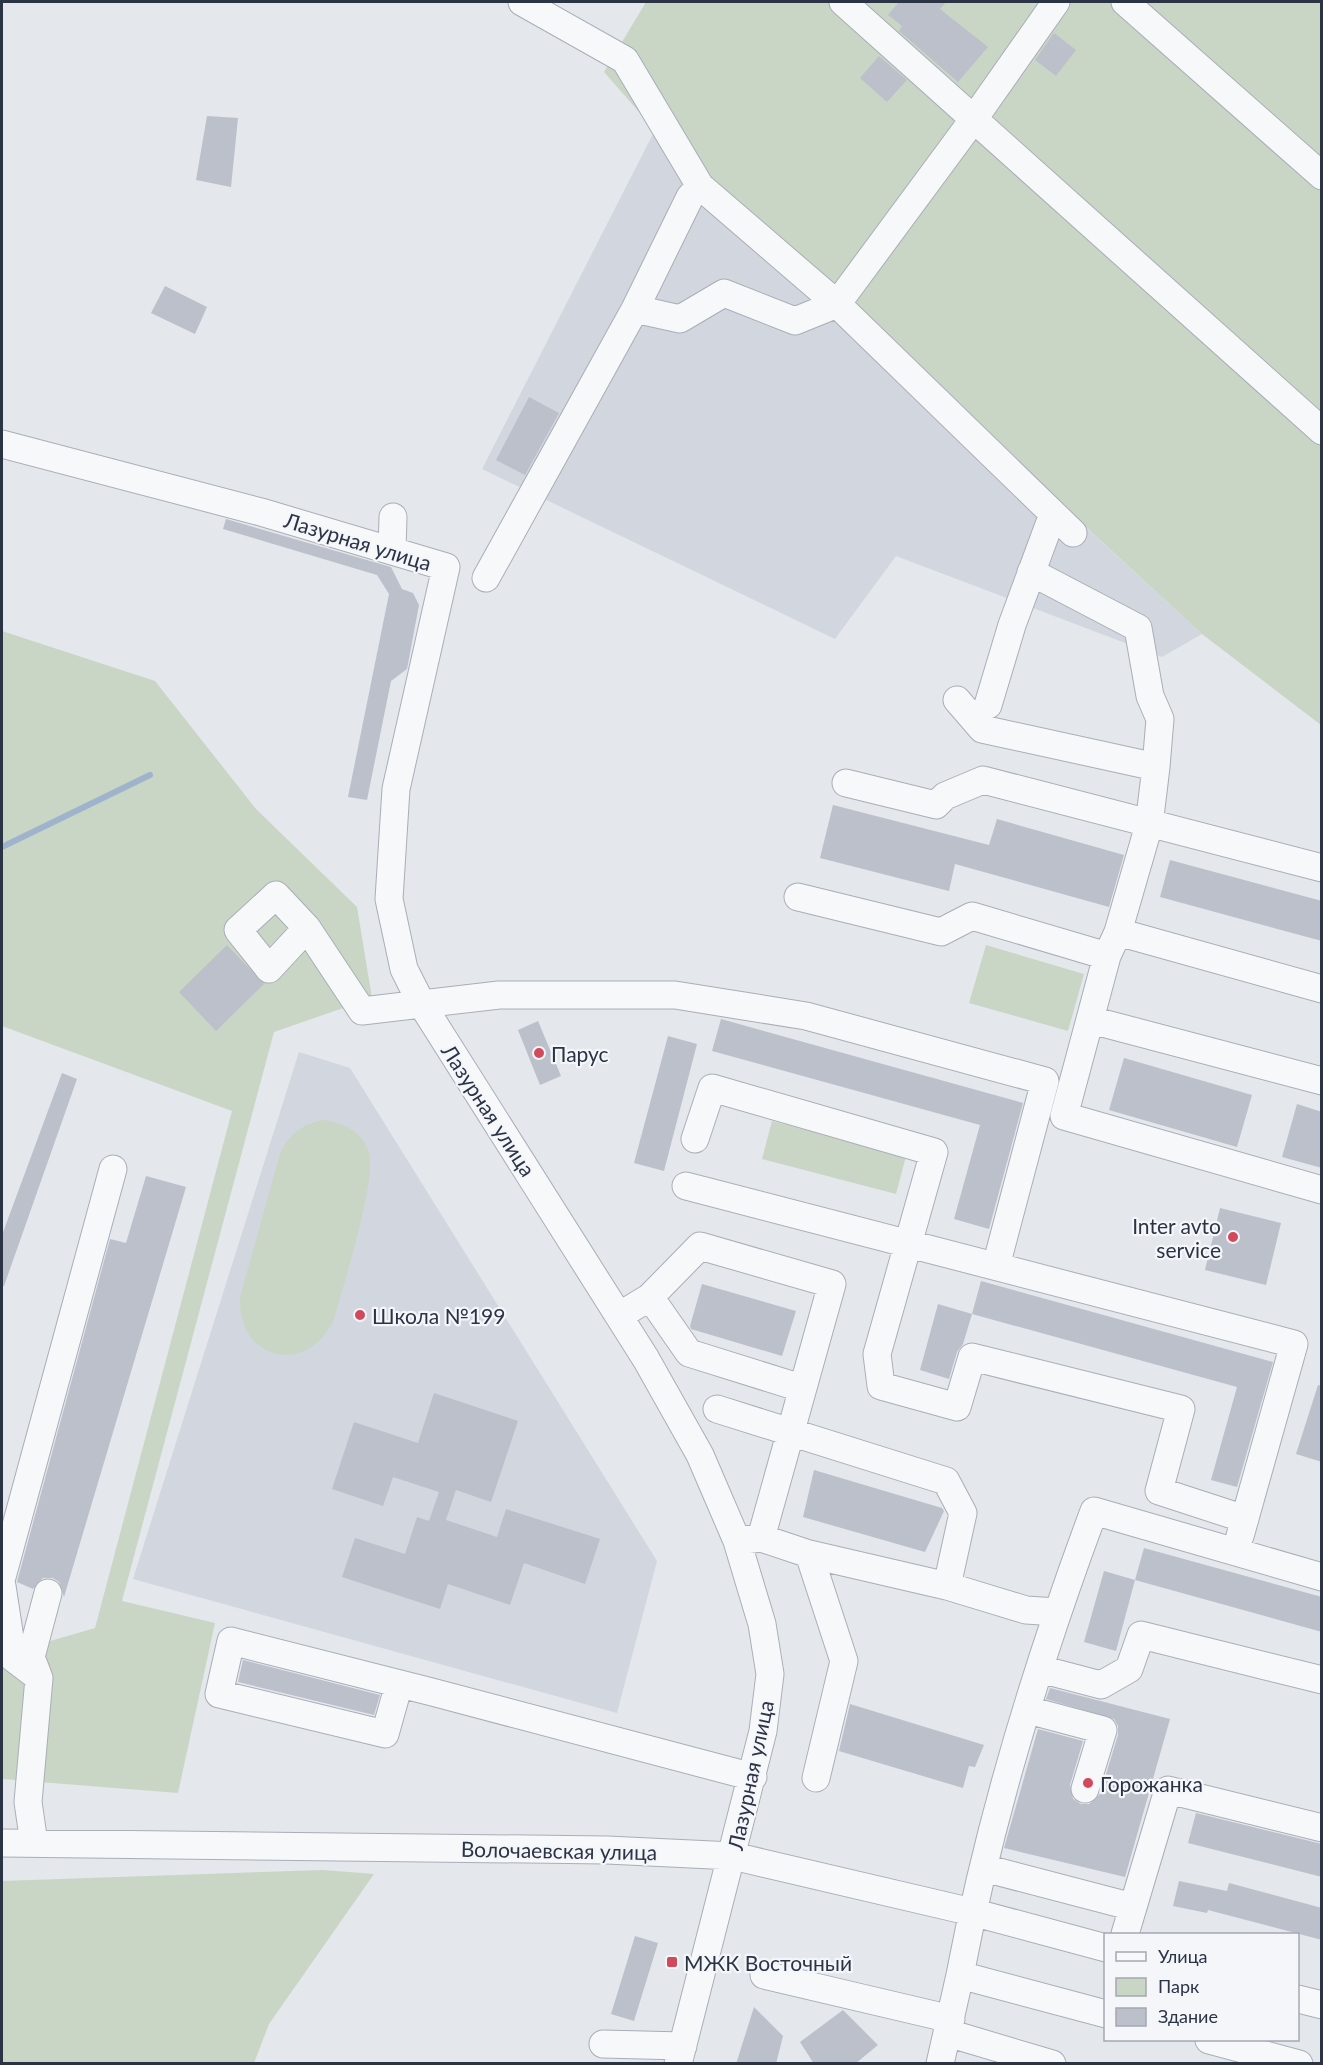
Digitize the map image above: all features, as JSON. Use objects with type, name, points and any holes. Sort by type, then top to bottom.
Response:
[{"type":"street","points":[[522,2],[625,60],[700,186],[837,304],[1073,533]]},
{"type":"street","points":[[843,2],[1322,431]]},
{"type":"street","points":[[635,309],[680,319],[724,293],[795,321],[837,304],[973,120],[1056,2]]},
{"type":"street","points":[[1125,2],[1322,176]]},
{"type":"street","points":[[486,578],[635,309],[690,197],[700,186]]},
{"type":"street","name":"Лазурная улица","points":[[2,444],[261,512],[446,567],[396,789],[389,899],[404,969],[421,1003],[620,1316],[749,1539],[770,1674],[763,1731],[681,2055]]},
{"type":"street","points":[[988,705],[1012,625],[1053,514]]},
{"type":"street","points":[[392,551],[393,518]]},
{"type":"street","points":[[1031,572],[1138,628],[1150,696],[1160,719],[1149,825],[1064,1116],[1322,1190]]},
{"type":"street","points":[[957,700],[982,729],[1156,767]]},
{"type":"street","points":[[846,783],[936,805],[945,796],[982,780],[1322,868]]},
{"type":"street","points":[[798,897],[941,932],[972,916],[1322,989]]},
{"type":"street","points":[[308,928],[362,1011],[499,995],[675,995],[806,1016],[1045,1081],[996,1266]]},
{"type":"street","points":[[1091,1020],[1322,1081]]},
{"type":"street","points":[[695,1139],[712,1088],[934,1152],[877,1354],[881,1386],[957,1407],[972,1358],[1181,1409],[1159,1491],[1245,1519]]},
{"type":"street","points":[[2,1577],[113,1168]]},
{"type":"street","points":[[686,1186],[1294,1344],[1236,1552]]},
{"type":"street","points":[[620,1316],[651,1297],[700,1246],[832,1284],[789,1431],[749,1539],[946,1586],[1026,1610],[1057,1612]]},
{"type":"street","points":[[651,1297],[689,1353],[801,1388]]},
{"type":"street","points":[[717,1409],[946,1481],[963,1513],[946,1586]]},
{"type":"street","points":[[940,2064],[972,1912],[1028,1710],[1057,1612],[1094,1511],[1322,1577]]},
{"type":"street","points":[[809,1554],[844,1661],[816,1778]]},
{"type":"street","points":[[2,1586],[13,1658],[39,1678]]},
{"type":"street","points":[[34,1843],[28,1802],[39,1678],[31,1657],[48,1593]]},
{"type":"street","points":[[1040,1669],[1101,1685],[1129,1669],[1141,1635],[1322,1680]]},
{"type":"street","points":[[399,1684],[385,1734],[219,1694],[231,1641],[399,1684],[753,1777]]},
{"type":"street","points":[[1028,1710],[1102,1730],[1085,1789]]},
{"type":"street","points":[[1126,1933],[1168,1790],[1322,1828]]},
{"type":"street","name":"Волочаевская улица","points":[[2,1843],[607,1850],[733,1856],[972,1912],[1104,1947]]},
{"type":"street","points":[[984,1868],[1133,1907]]},
{"type":"street","points":[[764,1975],[949,2026],[1052,2064]]},
{"type":"street","points":[[960,1975],[1104,2013]]},
{"type":"street","points":[[1299,1999],[1322,2005]]},
{"type":"street","points":[[1213,2041],[1299,2064]]},
{"type":"street","points":[[603,2044],[681,2055]]},
{"type":"shaded area","points":[[655,130],[1202,634],[1162,657],[896,556],[835,639],[482,469]]},
{"type":"shaded area","name":"Школа №199","points":[[299,1052],[350,1068],[657,1561],[617,1713],[133,1579]]},
{"type":"green space","points":[[646,2],[1321,2],[1321,725],[1202,634],[655,130],[604,72]]},
{"type":"green space","points":[[2,631],[155,681],[256,809],[357,907],[372,998],[274,1032],[122,1601],[215,1623],[178,1793],[2,1779],[2,1655],[95,1628],[232,1111],[2,1026]]},
{"type":"green space","points":[[986,945],[1084,974],[1068,1031],[969,1003]]},
{"type":"green space","points":[[323,1120],[351,1129],[366,1145],[370,1167],[364,1209],[334,1319],[322,1337],[308,1349],[292,1354],[276,1354],[262,1347],[250,1336],[242,1319],[240,1297],[280,1154],[287,1141],[297,1131]]},
{"type":"green space","points":[[772,1121],[906,1156],[896,1194],[762,1159]]},
{"type":"green space","points":[[323,1870],[374,1874],[269,2024],[254,2063],[2,2063],[2,1881]]},
{"type":"building","points":[[899,2],[946,2],[940,9],[988,47],[958,82],[899,31],[902,26],[888,15]]},
{"type":"building","points":[[1054,33],[1076,50],[1056,76],[1035,60]]},
{"type":"building","points":[[879,56],[907,80],[887,102],[860,78]]},
{"type":"building","points":[[207,116],[238,118],[231,187],[196,180]]},
{"type":"building","points":[[165,286],[207,307],[195,334],[151,313]]},
{"type":"building","points":[[529,397],[559,413],[525,475],[496,460]]},
{"type":"building","points":[[226,519],[391,567],[402,589],[413,593],[419,605],[407,669],[391,681],[367,800],[348,797],[389,594],[377,575],[223,529]]},
{"type":"building","points":[[833,805],[989,845],[997,819],[1124,855],[1109,907],[955,864],[949,891],[820,858]]},
{"type":"building","points":[[1170,860],[1322,901],[1322,941],[1160,897]]},
{"type":"building","points":[[227,945],[264,984],[216,1031],[179,992]]},
{"type":"building","points":[[721,1019],[1023,1103],[989,1229],[954,1219],[980,1125],[712,1051]]},
{"type":"building","name":"Парус","points":[[538,1021],[561,1076],[540,1085],[518,1030]]},
{"type":"building","points":[[668,1036],[697,1044],[664,1171],[634,1163]]},
{"type":"building","points":[[1124,1058],[1252,1095],[1237,1147],[1109,1110]]},
{"type":"building","points":[[62,1073],[77,1079],[4,1286],[2,1286],[2,1235]]},
{"type":"building","points":[[1297,1104],[1322,1112],[1322,1168],[1282,1157]]},
{"type":"building","points":[[146,1176],[186,1187],[64,1597],[59,1582],[53,1578],[43,1578],[33,1589],[17,1582],[110,1239],[126,1243]]},
{"type":"building","points":[[1220,1208],[1281,1223],[1266,1285],[1205,1270]]},
{"type":"building","points":[[981,1281],[1273,1362],[1237,1487],[1211,1480],[1237,1387],[972,1314]]},
{"type":"building","points":[[702,1284],[796,1311],[782,1356],[691,1329]]},
{"type":"building","points":[[938,1304],[972,1314],[949,1379],[920,1370]]},
{"type":"building","points":[[1318,1385],[1322,1386],[1322,1462],[1296,1454]]},
{"type":"building","points":[[434,1393],[518,1421],[491,1502],[456,1490],[446,1520],[497,1537],[506,1509],[600,1539],[585,1584],[524,1563],[510,1605],[448,1584],[440,1609],[342,1577],[355,1538],[405,1554],[417,1517],[429,1521],[439,1492],[393,1477],[383,1506],[332,1489],[354,1422],[418,1443]]},
{"type":"building","points":[[814,1470],[942,1508],[944,1511],[925,1552],[803,1517]]},
{"type":"building","points":[[1144,1548],[1322,1597],[1322,1632],[1135,1580]]},
{"type":"building","points":[[1104,1571],[1135,1580],[1116,1651],[1084,1642]]},
{"type":"building","points":[[243,1660],[380,1695],[374,1715],[238,1682]]},
{"type":"building","name":"Горожанка","points":[[1050,1688],[1170,1719],[1125,1877],[1004,1848],[1038,1729],[1083,1741],[1070,1785],[1073,1799],[1081,1804],[1089,1804],[1100,1794],[1118,1735],[1118,1726],[1114,1719],[1046,1699]]},
{"type":"building","points":[[850,1704],[984,1745],[975,1767],[969,1766],[963,1788],[839,1751]]},
{"type":"building","points":[[1196,1813],[1322,1844],[1322,1877],[1188,1843]]},
{"type":"building","points":[[1179,1881],[1227,1891],[1229,1883],[1322,1908],[1322,1940],[1208,1910],[1207,1913],[1173,1906]]},
{"type":"building","points":[[635,1936],[658,1943],[634,2021],[611,2014]]},
{"type":"building","points":[[754,2007],[783,2036],[776,2064],[736,2064]]},
{"type":"building","points":[[843,2010],[878,2045],[855,2064],[814,2064],[800,2042]]},
{"type":"waterway","points":[[2,847],[150,775]]},
{"type":"place","name":"Парус","points":[[539,1053]]},
{"type":"place","name":"Inter avto service","points":[[1233,1237]]},
{"type":"place","name":"Школа №199","points":[[360,1315]]},
{"type":"place","name":"Горожанка","points":[[1088,1783]]},
{"type":"place","name":"МЖК Восточный","points":[[672,1962]]}]
